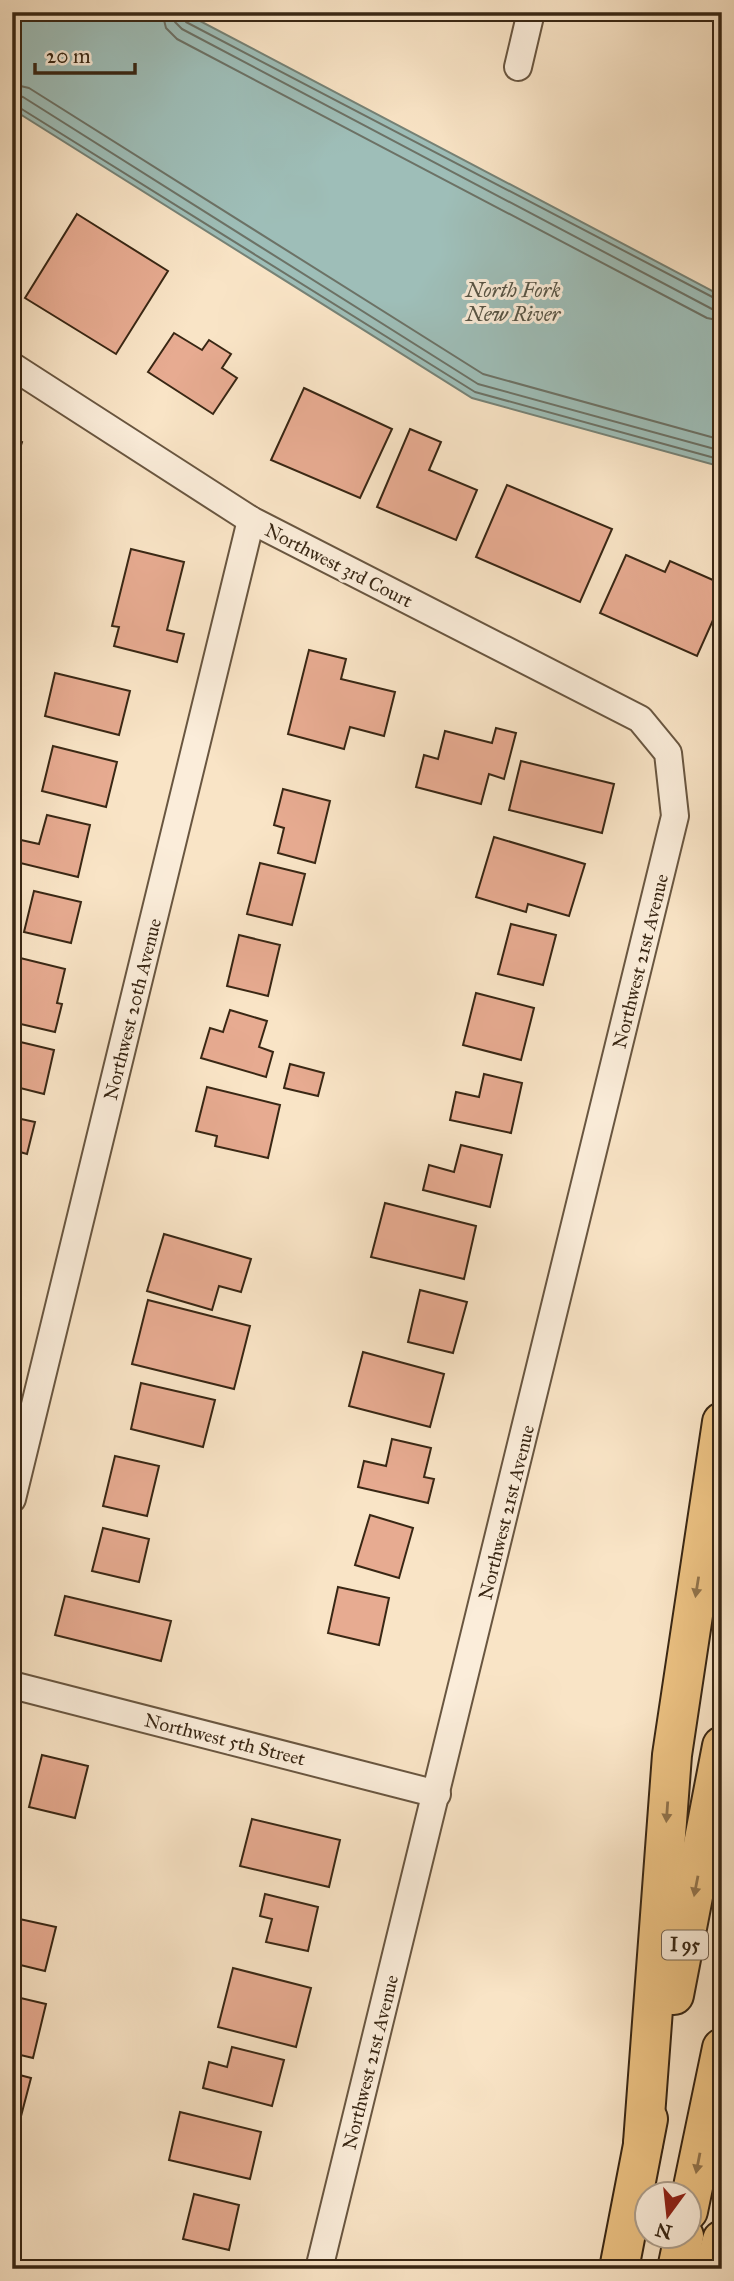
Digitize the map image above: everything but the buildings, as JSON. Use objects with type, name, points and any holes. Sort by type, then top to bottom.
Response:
[{"type":"highway","points":[[643,2143],[671,1755],[722,1422]]},
{"type":"highway","name":"I 95","points":[[619,2269],[722,1746]]},
{"type":"highway","points":[[694,2180],[722,2048]]},
{"type":"highway","points":[[714,2269],[722,2240]]},
{"type":"highway","points":[[677,2269],[681,2250]]},
{"type":"street","points":[[518,67],[531,12]]},
{"type":"street","name":"Northwest 3rd Court","points":[[12,366],[251,520],[640,719],[668,752]]},
{"type":"street","name":"Northwest 20th Avenue","points":[[12,1499],[251,520]]},
{"type":"street","name":"Northwest 21st Avenue","points":[[319,2269],[675,816],[668,752]]},
{"type":"street","name":"Northwest 5th Street","points":[[12,1685],[437,1794]]},
{"type":"water","name":"North Fork New River","points":[[12,12],[183,12],[722,296],[722,467],[472,398],[12,109]]}]
